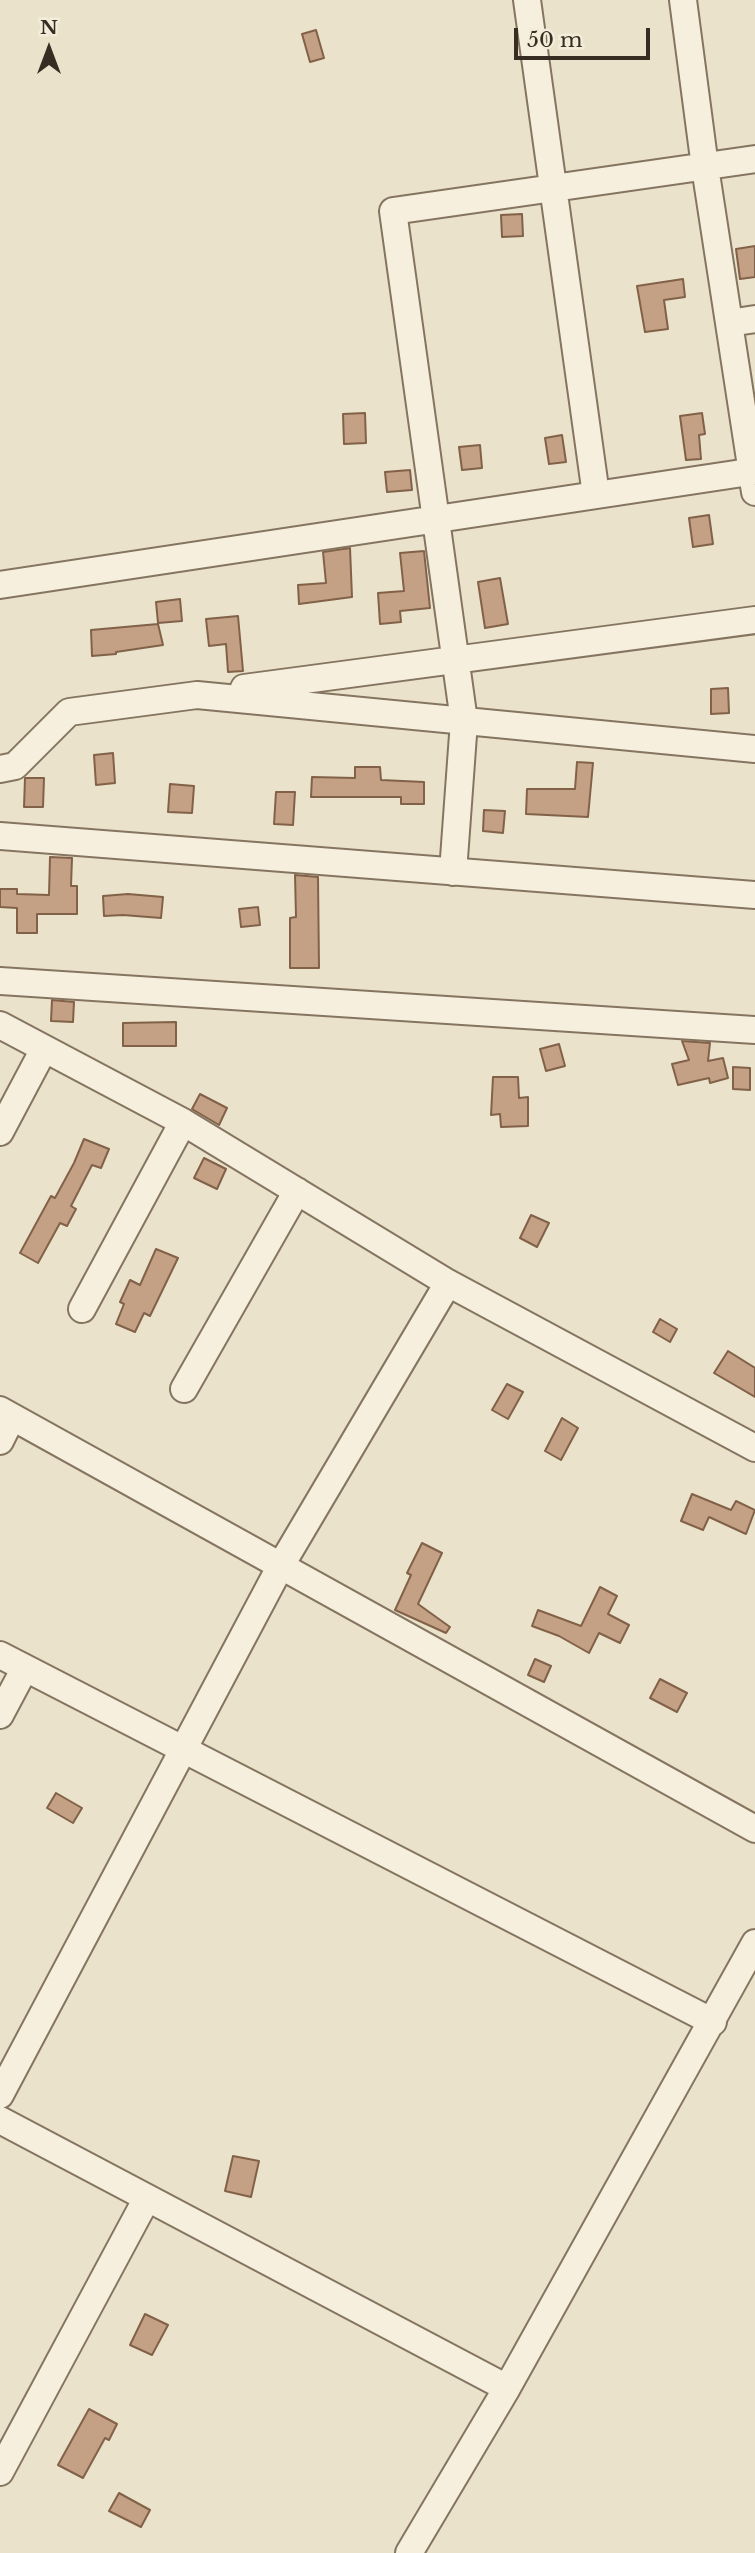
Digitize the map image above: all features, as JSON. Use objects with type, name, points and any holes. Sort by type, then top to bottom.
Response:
[{"type":"street","points":[[527,0],[596,495]]},
{"type":"street","points":[[0,585],[596,495],[754,478],[742,321],[705,167],[683,0]]},
{"type":"street","points":[[453,872],[464,721],[393,211],[755,159]]},
{"type":"street","points":[[0,769],[15,766],[69,712],[755,620]]},
{"type":"street","points":[[197,695],[755,749]]},
{"type":"street","points":[[0,836],[755,895]]},
{"type":"street","points":[[0,981],[755,1030]]},
{"type":"street","points":[[0,1025],[183,1122],[448,1283],[755,1448]]},
{"type":"street","points":[[0,1132],[44,1048]]},
{"type":"street","points":[[82,1309],[183,1122]]},
{"type":"street","points":[[184,1389],[297,1191]]},
{"type":"street","points":[[0,2095],[280,1567],[448,1283]]},
{"type":"street","points":[[0,1441],[6,1414],[755,1829]]},
{"type":"street","points":[[0,1655],[713,2022]]},
{"type":"street","points":[[0,1715],[25,1668]]},
{"type":"street","points":[[409,2553],[507,2388],[755,1944]]},
{"type":"street","points":[[0,2120],[507,2388]]},
{"type":"street","points":[[0,2472],[147,2198]]},
{"type":"building","points":[[316,30],[324,58],[310,62],[302,34]]},
{"type":"building","points":[[522,214],[523,236],[502,237],[501,215]]},
{"type":"building","points":[[755,246],[755,277],[740,279],[736,249]]},
{"type":"building","points":[[683,279],[685,297],[664,300],[668,329],[645,332],[637,286]]},
{"type":"building","points":[[365,413],[366,443],[344,444],[343,414]]},
{"type":"building","points":[[702,413],[705,434],[699,435],[701,459],[686,460],[680,416]]},
{"type":"building","points":[[562,435],[566,462],[549,464],[545,438]]},
{"type":"building","points":[[480,445],[482,468],[462,470],[459,447]]},
{"type":"building","points":[[410,470],[412,490],[387,492],[385,472]]},
{"type":"building","points":[[709,515],[713,544],[693,547],[689,518]]},
{"type":"building","points":[[350,548],[352,597],[299,604],[298,585],[326,583],[323,552]]},
{"type":"building","points":[[424,551],[430,608],[400,611],[401,622],[380,624],[378,593],[404,591],[400,553]]},
{"type":"building","points":[[500,578],[508,624],[485,628],[478,582]]},
{"type":"building","points":[[180,599],[182,621],[158,623],[156,602]]},
{"type":"building","points":[[238,616],[243,671],[228,672],[226,644],[209,646],[206,619]]},
{"type":"building","points":[[158,624],[163,645],[92,656],[91,630]]},
{"type":"building","points":[[728,688],[729,713],[711,714],[711,689]]},
{"type":"building","points":[[113,753],[115,783],[96,785],[94,755]]},
{"type":"building","points":[[577,762],[593,763],[588,817],[526,814],[527,789],[575,789]]},
{"type":"building","points":[[355,767],[380,767],[381,780],[424,782],[424,804],[401,804],[401,797],[311,797],[312,777],[355,778]]},
{"type":"building","points":[[25,778],[44,778],[43,807],[24,807]]},
{"type":"building","points":[[170,784],[194,786],[192,813],[168,812]]},
{"type":"building","points":[[276,792],[295,792],[293,825],[274,824]]},
{"type":"building","points":[[484,810],[505,811],[503,833],[483,831]]},
{"type":"building","points":[[50,857],[72,858],[71,886],[77,886],[77,914],[37,914],[37,933],[17,933],[17,908],[0,907],[0,889],[17,889],[17,894],[49,895]]},
{"type":"building","points":[[295,875],[318,877],[319,968],[290,968],[290,918],[296,917]]},
{"type":"building","points":[[128,894],[163,897],[161,918],[104,916],[103,896]]},
{"type":"building","points":[[258,907],[260,925],[241,927],[239,909]]},
{"type":"building","points":[[52,1000],[74,1002],[73,1022],[51,1021]]},
{"type":"building","points":[[176,1022],[176,1046],[123,1046],[123,1023]]},
{"type":"building","points":[[682,1041],[710,1043],[708,1061],[723,1058],[728,1078],[710,1083],[709,1078],[678,1085],[672,1064],[689,1060]]},
{"type":"building","points":[[559,1044],[565,1066],[546,1071],[540,1049]]},
{"type":"building","points":[[733,1067],[750,1068],[750,1090],[733,1089]]},
{"type":"building","points":[[493,1077],[518,1077],[519,1098],[528,1097],[528,1126],[501,1127],[500,1114],[491,1115]]},
{"type":"building","points":[[200,1094],[227,1108],[219,1125],[192,1109]]},
{"type":"building","points":[[84,1139],[109,1149],[101,1168],[92,1165],[71,1206],[76,1209],[67,1226],[60,1223],[38,1263],[20,1253],[51,1196],[55,1198]]},
{"type":"building","points":[[204,1158],[226,1169],[217,1189],[194,1178]]},
{"type":"building","points":[[531,1215],[549,1223],[537,1247],[520,1238]]},
{"type":"building","points":[[156,1249],[178,1258],[150,1316],[144,1313],[135,1332],[116,1324],[124,1304],[120,1302],[130,1280],[140,1285]]},
{"type":"building","points":[[660,1319],[677,1329],[670,1342],[653,1332]]},
{"type":"building","points":[[728,1351],[755,1368],[755,1397],[714,1373]]},
{"type":"building","points":[[507,1384],[523,1392],[508,1419],[492,1410]]},
{"type":"building","points":[[562,1418],[578,1428],[561,1460],[545,1451]]},
{"type":"building","points":[[692,1494],[731,1510],[736,1501],[755,1510],[746,1534],[709,1517],[703,1530],[681,1521]]},
{"type":"building","points":[[422,1543],[442,1553],[418,1604],[450,1627],[446,1633],[395,1610],[411,1575],[407,1573]]},
{"type":"building","points":[[600,1587],[617,1596],[608,1614],[629,1625],[620,1643],[599,1633],[589,1653],[559,1636],[532,1626],[538,1610],[581,1626]]},
{"type":"building","points":[[535,1659],[551,1666],[544,1682],[528,1675]]},
{"type":"building","points":[[660,1679],[687,1693],[677,1712],[650,1698]]},
{"type":"building","points":[[56,1793],[82,1808],[73,1823],[47,1808]]},
{"type":"building","points":[[233,2156],[259,2161],[251,2197],[225,2191]]},
{"type":"building","points":[[145,2314],[168,2325],[152,2355],[130,2345]]},
{"type":"building","points":[[89,2409],[117,2424],[109,2440],[105,2438],[83,2478],[58,2465]]},
{"type":"building","points":[[119,2493],[150,2510],[141,2527],[109,2511]]}]
